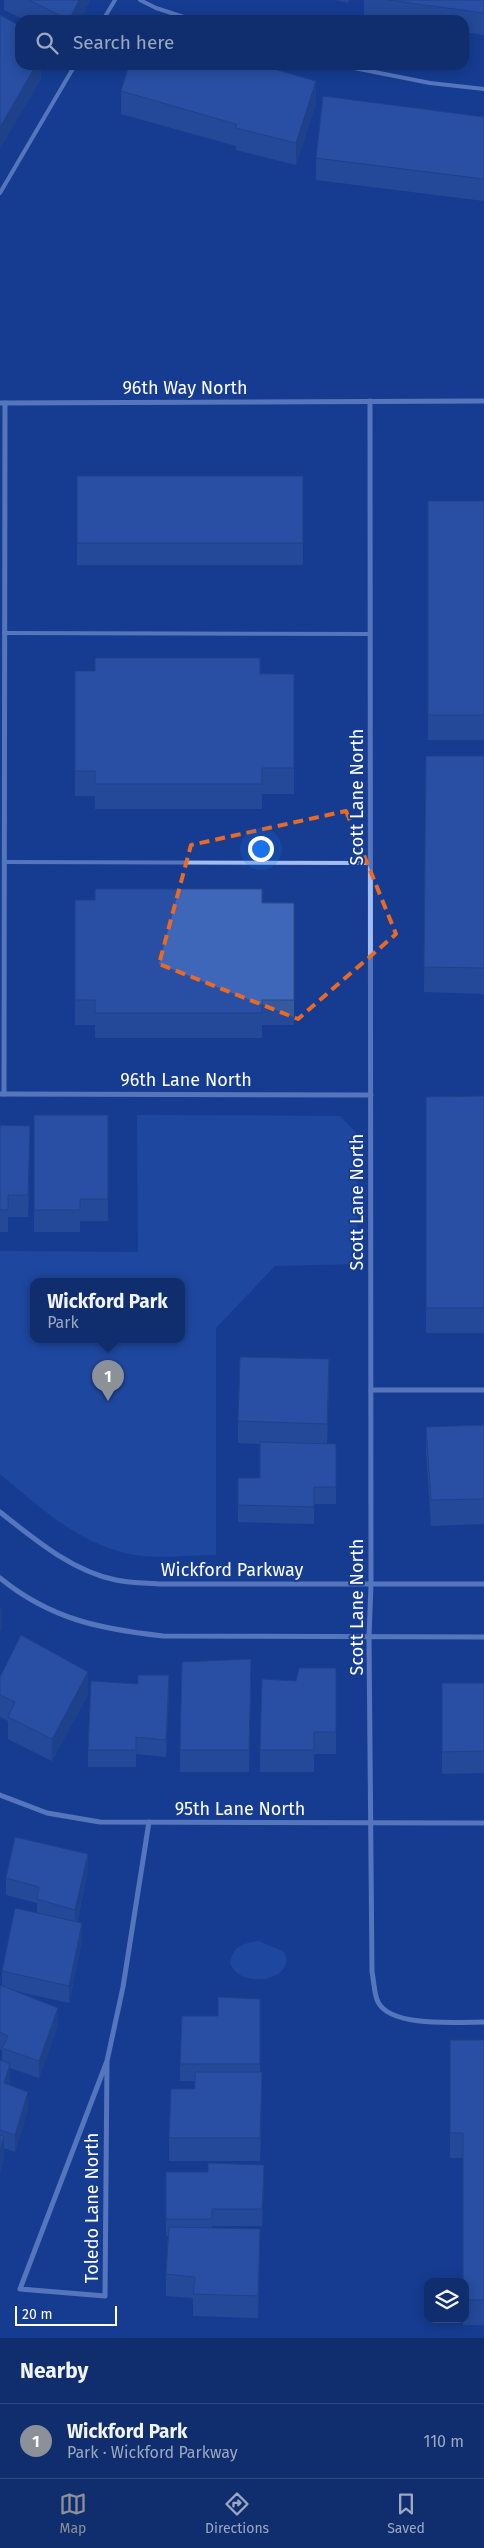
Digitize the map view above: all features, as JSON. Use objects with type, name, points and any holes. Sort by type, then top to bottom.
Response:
[{"type":"street","name":"Scott Lane North","points":[[370,401],[372,1095],[372,1584],[370,1637],[372,1972],[378,2003],[395,2016],[417,2022],[484,2022]]},
{"type":"street","name":"96th Way North","points":[[2,403],[484,401]]},
{"type":"street","points":[[2,403],[4,633],[2,1094]]},
{"type":"street","name":"96th Lane North","points":[[2,1094],[372,1095]]},
{"type":"street","points":[[371,1390],[484,1390]]},
{"type":"street","name":"Wickford Parkway","points":[[0,1512],[38,1542],[78,1567],[115,1580],[159,1584],[484,1584]]},
{"type":"street","points":[[0,1578],[13,1589],[62,1616],[111,1630],[163,1636],[484,1637]]},
{"type":"street","name":"95th Lane North","points":[[0,1795],[47,1812],[100,1822],[484,1823]]},
{"type":"street","name":"Toledo Lane North","points":[[107,2061],[105,2296],[20,2289],[107,2061],[124,1987],[149,1822]]},
{"type":"lane","points":[[106,15],[115,0]]},
{"type":"lane","points":[[140,0],[178,15]]},
{"type":"lane","points":[[0,193],[72,70]]},
{"type":"lane","points":[[365,70],[430,83],[484,89]]},
{"type":"lane","points":[[4,633],[370,634]]},
{"type":"lane","points":[[4,862],[371,863]]},
{"type":"highlighted area","points":[[346,811],[396,934],[298,1019],[159,964],[191,845]]},
{"type":"shaded area","points":[[137,1115],[340,1116],[357,1134],[357,1264],[275,1266],[216,1328],[216,1555],[143,1556],[103,1546],[66,1526],[0,1474],[0,1251],[138,1252]]},
{"type":"shaded area","points":[[259,1941],[284,1952],[286,1962],[283,1969],[276,1975],[255,1979],[245,1977],[236,1972],[230,1963],[231,1957],[240,1946]]},
{"type":"building","points":[[29,0],[79,0],[72,15],[59,15]]},
{"type":"building","points":[[388,0],[484,0],[484,13]]},
{"type":"building","points":[[0,15],[15,23],[15,70],[33,70],[0,127]]},
{"type":"building","points":[[127,70],[278,70],[316,81],[296,143],[236,128],[236,124],[121,91]]},
{"type":"building","points":[[323,96],[484,117],[484,179],[316,158]]},
{"type":"building","points":[[77,476],[303,476],[303,543],[77,543]]},
{"type":"building","points":[[428,501],[484,501],[484,715],[428,715]]},
{"type":"building","points":[[95,658],[260,658],[260,674],[294,674],[294,768],[262,768],[262,784],[95,784],[95,771],[75,771],[75,671],[95,671]]},
{"type":"building","points":[[426,756],[484,756],[484,968],[424,967]]},
{"type":"building","points":[[95,889],[262,889],[262,903],[294,903],[294,1000],[262,1000],[262,1013],[95,1013],[95,1000],[75,1000],[75,900],[95,900]]},
{"type":"building","points":[[484,1096],[484,1308],[426,1308],[426,1097]]},
{"type":"building","points":[[34,1115],[108,1115],[108,1199],[80,1199],[80,1210],[34,1210]]},
{"type":"building","points":[[0,1125],[30,1126],[28,1195],[8,1195],[8,1210],[0,1210]]},
{"type":"building","points":[[240,1357],[329,1359],[327,1424],[238,1421]]},
{"type":"building","points":[[484,1425],[484,1499],[431,1500],[426,1427]]},
{"type":"building","points":[[260,1442],[336,1444],[336,1487],[314,1487],[314,1507],[238,1505],[238,1478],[260,1478]]},
{"type":"building","points":[[21,1635],[88,1672],[52,1739],[8,1717],[15,1702],[0,1695],[0,1677]]},
{"type":"building","points":[[251,1659],[249,1750],[180,1750],[182,1662]]},
{"type":"building","points":[[299,1668],[336,1668],[336,1732],[314,1732],[314,1750],[260,1750],[262,1679],[296,1681]]},
{"type":"building","points":[[138,1675],[169,1675],[166,1740],[136,1737],[136,1750],[88,1750],[91,1681],[138,1684]]},
{"type":"building","points":[[442,1683],[484,1683],[484,1751],[442,1752]]},
{"type":"building","points":[[15,1837],[88,1854],[75,1910],[37,1899],[39,1887],[6,1878]]},
{"type":"building","points":[[15,1908],[82,1923],[69,1986],[2,1971]]},
{"type":"building","points":[[0,1985],[58,2008],[39,2061],[2,2048],[8,2036],[0,2032]]},
{"type":"building","points":[[218,1997],[260,1999],[260,2064],[180,2064],[182,2016],[218,2016]]},
{"type":"building","points":[[450,2040],[484,2040],[484,2300],[469,2300],[469,2278],[463,2278],[463,2133],[450,2133]]},
{"type":"building","points":[[0,2060],[10,2064],[4,2083],[28,2092],[15,2135],[0,2130]]},
{"type":"building","points":[[195,2072],[262,2072],[260,2138],[169,2138],[171,2089],[195,2089]]},
{"type":"building","points":[[0,2135],[4,2136],[0,2151]]},
{"type":"building","points":[[208,2163],[264,2165],[262,2209],[212,2209],[212,2219],[166,2219],[166,2172],[208,2172]]},
{"type":"building","points":[[169,2227],[260,2229],[258,2296],[193,2294],[195,2277],[166,2274]]},
{"type":"place","name":"Wickford Park","points":[[108,1401]]}]
